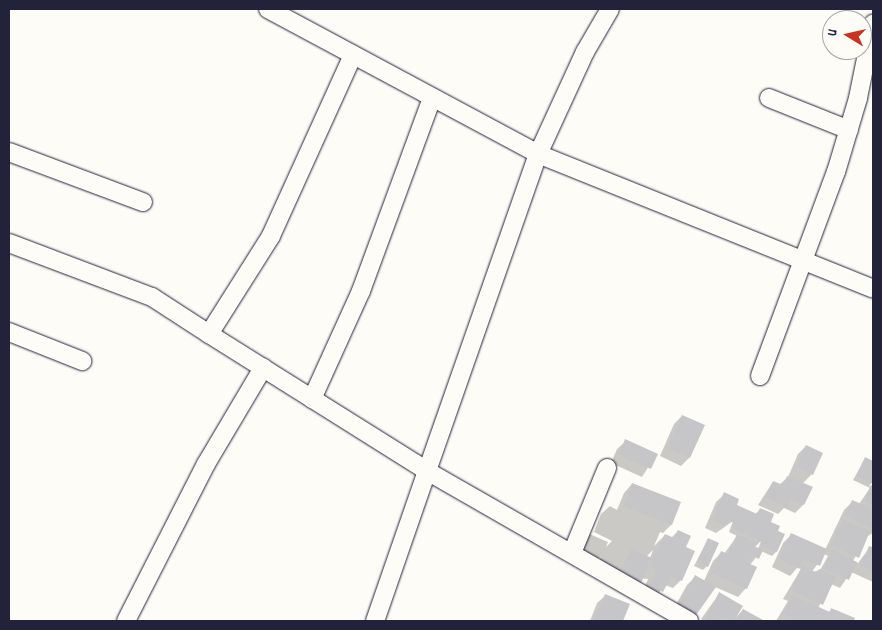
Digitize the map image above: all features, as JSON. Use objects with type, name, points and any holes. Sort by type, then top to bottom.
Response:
[{"type":"street","points":[[269,9],[538,154],[873,289]]},
{"type":"street","points":[[375,621],[538,154],[585,52],[610,9]]},
{"type":"street","points":[[760,376],[849,130],[873,24]]},
{"type":"street","points":[[209,334],[270,236],[353,55]]},
{"type":"street","points":[[312,399],[361,292],[432,98]]},
{"type":"street","points":[[769,98],[849,130]]},
{"type":"street","points":[[9,152],[143,202]]},
{"type":"street","points":[[9,243],[152,297],[427,471],[572,554],[667,616],[689,621]]},
{"type":"street","points":[[9,332],[82,361]]},
{"type":"street","points":[[126,621],[206,464],[263,368]]},
{"type":"street","points":[[572,554],[607,468]]},
{"type":"building","points":[[682,415],[705,425],[690,458],[667,448]]},
{"type":"building","points":[[625,439],[658,454],[651,469],[619,455]]},
{"type":"building","points":[[806,445],[823,453],[813,475],[796,467]]},
{"type":"building","points":[[865,457],[873,461],[873,484],[856,476]]},
{"type":"building","points":[[787,476],[813,487],[804,505],[791,499],[787,507],[765,497],[773,481],[783,485]]},
{"type":"building","points":[[632,483],[681,502],[672,525],[623,506]]},
{"type":"building","points":[[871,485],[873,486],[873,505],[864,501]]},
{"type":"building","points":[[724,492],[739,499],[737,505],[757,514],[760,508],[774,514],[771,522],[780,526],[778,531],[785,534],[777,552],[761,545],[762,542],[732,528],[734,523],[728,520],[725,526],[712,520]]},
{"type":"building","points":[[852,500],[873,509],[873,529],[845,516]]},
{"type":"building","points":[[843,519],[870,531],[859,558],[831,545]]},
{"type":"building","points":[[678,530],[691,536],[686,547],[695,551],[682,581],[671,576],[663,592],[649,585],[656,570],[649,567],[665,534],[674,538]]},
{"type":"building","points":[[791,533],[827,549],[820,566],[803,559],[799,568],[779,559]]},
{"type":"building","points":[[737,534],[756,542],[754,546],[763,550],[759,559],[752,556],[748,563],[757,567],[747,589],[711,573],[721,551],[728,554]]},
{"type":"building","points":[[708,538],[719,543],[708,567],[697,562]]},
{"type":"building","points":[[869,546],[873,547],[873,571],[861,565]]},
{"type":"building","points":[[631,549],[652,558],[640,585],[619,576]]},
{"type":"building","points":[[832,550],[857,562],[849,580],[824,569]]},
{"type":"building","points":[[802,566],[817,573],[819,569],[836,576],[823,605],[791,590]]},
{"type":"building","points":[[695,575],[716,587],[694,618],[676,609]]},
{"type":"building","points":[[719,592],[743,606],[734,621],[722,618],[720,621],[705,621]]},
{"type":"building","points":[[605,594],[630,604],[623,621],[594,620]]},
{"type":"building","points":[[792,595],[830,612],[831,608],[855,618],[854,621],[799,621],[783,614]]},
{"type":"building","points":[[743,609],[765,621],[736,621]]}]
